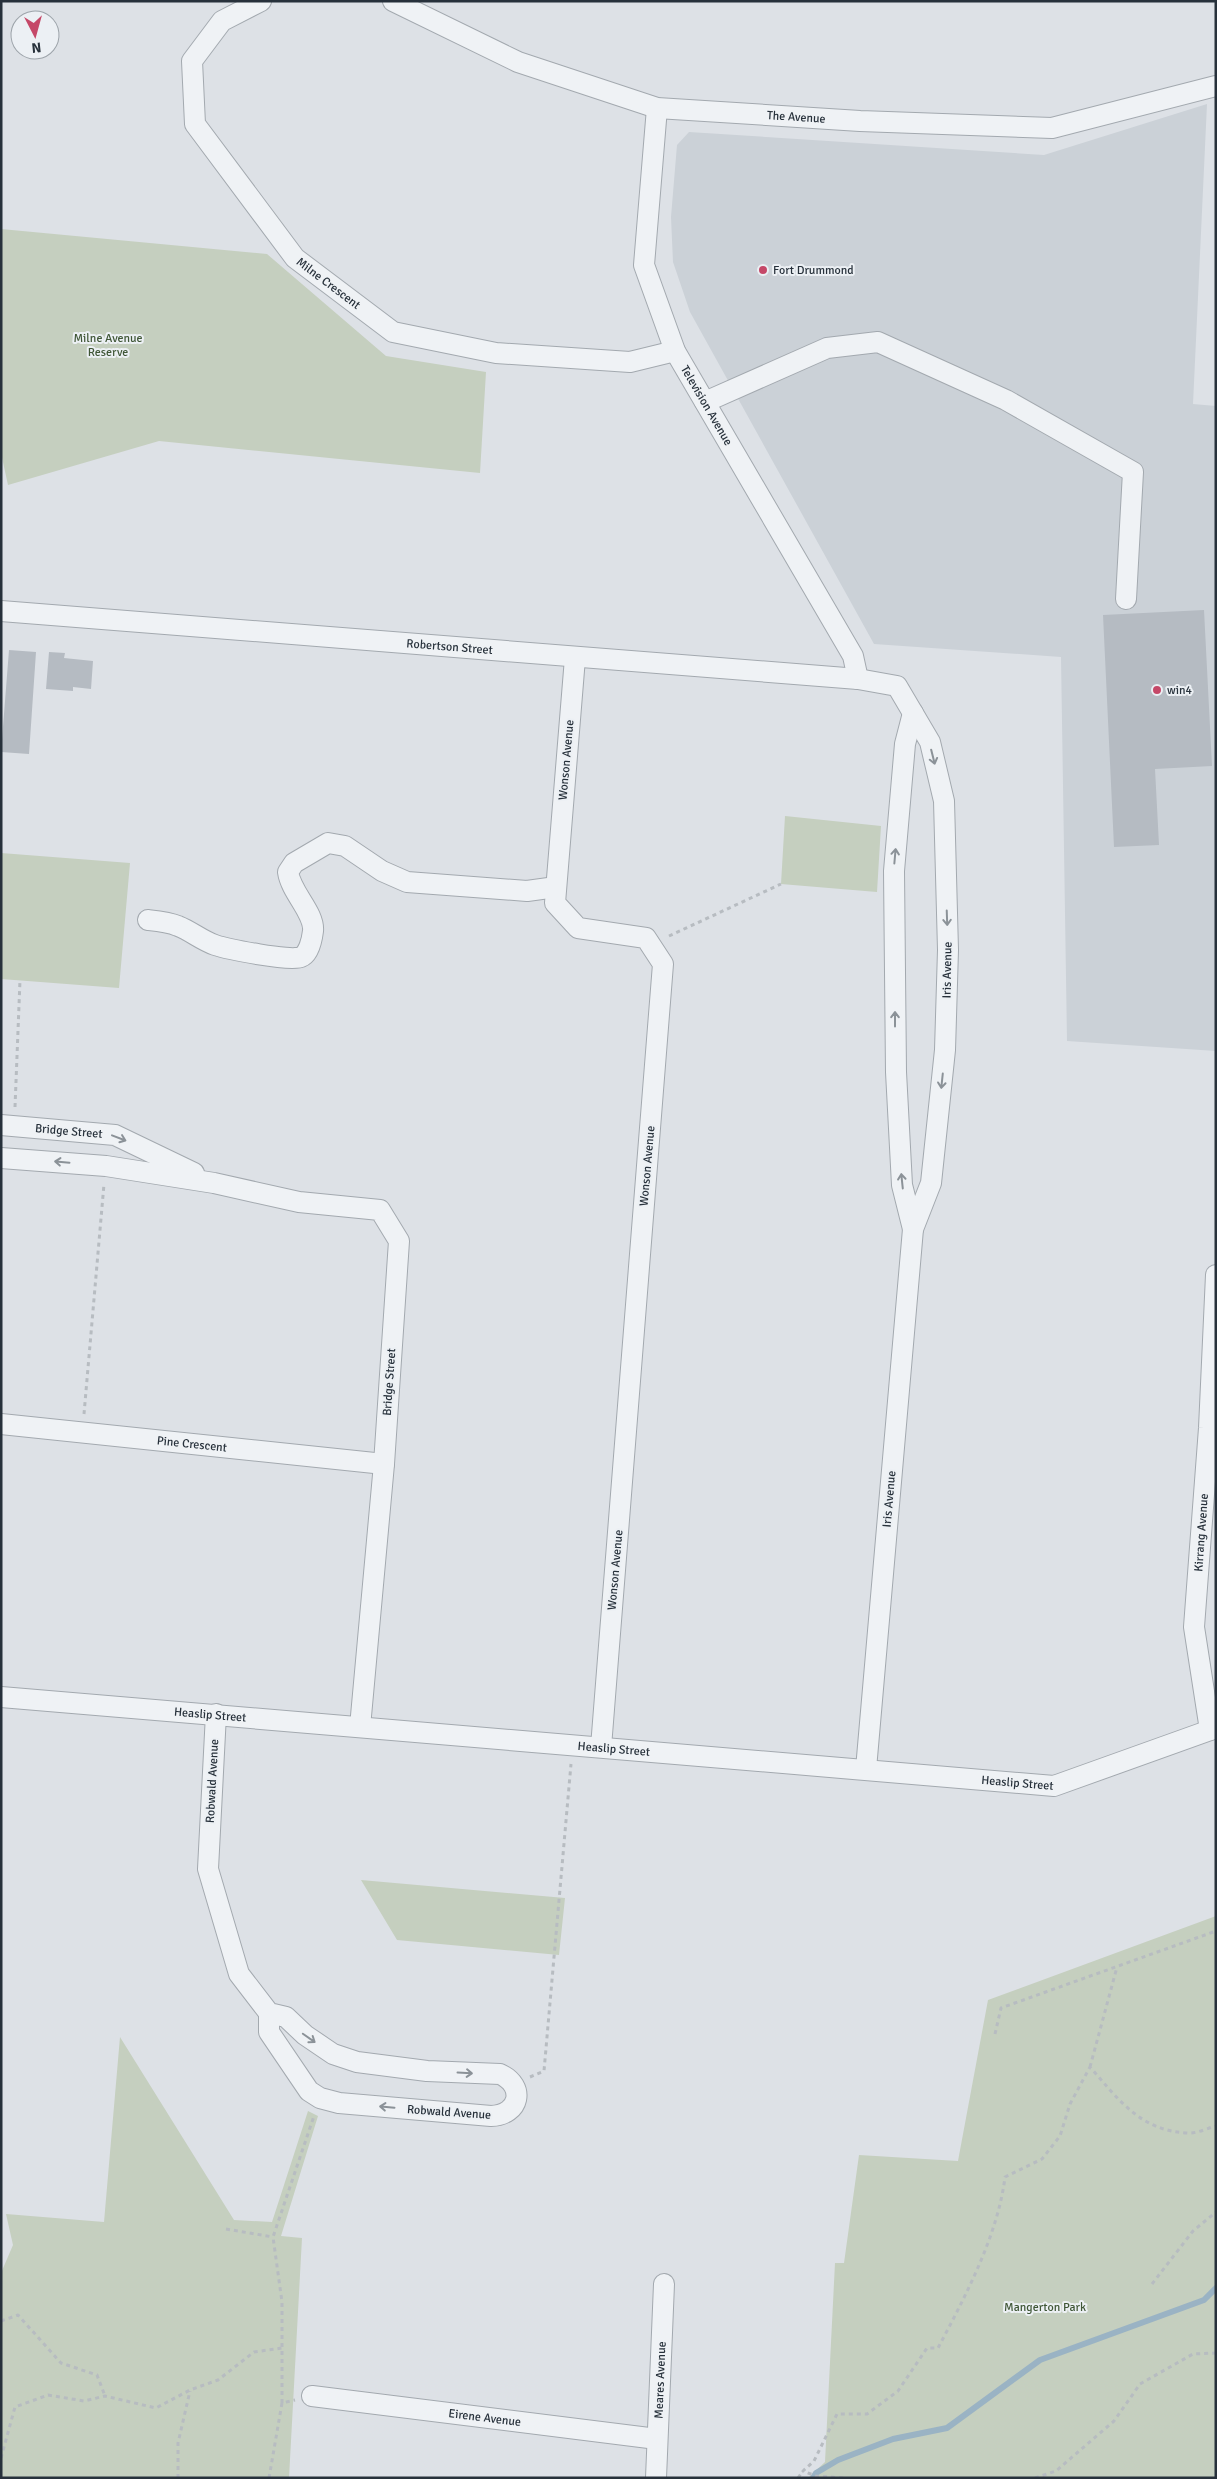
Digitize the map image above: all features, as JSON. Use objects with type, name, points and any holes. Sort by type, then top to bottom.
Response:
[{"type":"street","name":"Milne Crescent","points":[[261,1],[222,21],[192,61],[195,124],[295,258],[393,332],[496,353],[630,362],[675,351]]},
{"type":"street","name":"The Avenue","points":[[393,1],[518,62],[657,108],[860,121],[1052,128],[1216,86]]},
{"type":"street","name":"Television Avenue","points":[[657,108],[644,265],[675,351],[853,656],[858,680]]},
{"type":"street","points":[[705,402],[827,348],[878,342],[1006,400],[1133,472],[1126,599]]},
{"type":"street","name":"Robertson Street","points":[[1,611],[471,647],[575,658],[858,680],[897,686]]},
{"type":"street","name":"Wonson Avenue","points":[[575,658],[555,904],[578,928],[646,938],[663,964],[601,1747]]},
{"type":"street","name":"Iris Avenue","points":[[866,1769],[913,1229],[931,1183],[945,1050],[948,950],[944,801],[930,742],[897,686]]},
{"type":"street","name":"Iris Avenue","points":[[913,713],[904,744],[894,871],[896,1072],[902,1185],[913,1229]]},
{"type":"street","points":[[148,920],[178,926],[206,942],[223,947],[287,958],[303,956],[308,952],[313,931],[312,924],[294,892],[288,872],[294,863],[328,843],[345,846],[382,871],[407,882],[527,891],[556,887]]},
{"type":"street","name":"Bridge Street","points":[[8,1125],[115,1135],[214,1183]]},
{"type":"street","name":"Bridge Street","points":[[1,1158],[106,1166],[214,1183],[299,1202],[380,1210],[399,1241],[384,1464],[360,1727]]},
{"type":"street","name":"Kirrang Avenue","points":[[1213,1729],[1194,1627],[1209,1428],[1216,1275]]},
{"type":"street","name":"Pine Crescent","points":[[1,1424],[384,1464]]},
{"type":"street","name":"Heaslip Street","points":[[1,1697],[1054,1786],[1213,1729]]},
{"type":"street","name":"Robwald Avenue","points":[[216,1714],[208,1869],[239,1974],[269,2012],[286,2018],[305,2035],[333,2054],[357,2062],[428,2071],[500,2074],[508,2078],[513,2084],[516,2093],[515,2104],[503,2116],[339,2103],[320,2098]]},
{"type":"street","points":[[269,2012],[269,2032],[309,2091],[320,2098]]},
{"type":"street","name":"Meares Avenue","points":[[656,2478],[664,2284]]},
{"type":"street","name":"Eirene Avenue","points":[[312,2396],[657,2439]]},
{"type":"path","points":[[650,945],[781,884]]},
{"type":"path","points":[[8,1125],[20,980]]},
{"type":"path","points":[[82,1432],[106,1166]]},
{"type":"path","points":[[513,2084],[544,2071],[573,1745]]},
{"type":"path","points":[[995,2034],[1001,2008],[1216,1931]]},
{"type":"path","points":[[798,2478],[814,2461],[836,2414],[867,2414],[898,2391],[927,2348],[938,2348],[977,2273],[1004,2192],[1005,2177],[1042,2159],[1060,2136],[1070,2104],[1090,2067],[1118,1966]]},
{"type":"path","points":[[1090,2067],[1128,2110],[1158,2128],[1191,2133],[1216,2126]]},
{"type":"path","points":[[269,2478],[282,2403],[282,2302],[273,2237],[320,2098]]},
{"type":"path","points":[[1152,2284],[1193,2231],[1216,2212]]},
{"type":"path","points":[[226,2229],[273,2237]]},
{"type":"path","points":[[1,2321],[18,2315],[61,2362],[97,2375],[104,2396]]},
{"type":"path","points":[[1,2458],[15,2407],[48,2395],[84,2401],[104,2396],[156,2408],[190,2390],[218,2380],[254,2352],[282,2348]]},
{"type":"path","points":[[1035,2478],[1056,2470],[1114,2421],[1140,2384],[1193,2354],[1216,2353]]},
{"type":"path","points":[[178,2478],[178,2443],[190,2390]]},
{"type":"path","points":[[282,2403],[312,2396]]},
{"type":"path","points":[[803,2471],[816,2477],[844,2478]]},
{"type":"shaded area","points":[[1207,104],[1193,404],[1216,406],[1216,1051],[1067,1041],[1061,657],[874,644],[690,312],[673,262],[671,217],[677,145],[689,132],[1044,155]]},
{"type":"green space","name":"Milne Avenue Reserve","points":[[1,229],[267,254],[386,356],[486,372],[480,473],[159,441],[8,485],[1,453]]},
{"type":"green space","points":[[785,816],[881,826],[877,892],[781,884]]},
{"type":"green space","points":[[1,853],[130,863],[119,988],[1,979]]},
{"type":"green space","points":[[361,1880],[565,1898],[559,1955],[397,1940]]},
{"type":"green space","name":"Mangerton Park","points":[[1216,1916],[1216,2478],[808,2478],[825,2462],[835,2263],[844,2263],[859,2155],[958,2161],[988,2000]]},
{"type":"green space","points":[[120,2037],[234,2220],[272,2222],[308,2111],[318,2116],[281,2236],[302,2238],[289,2478],[1,2478],[1,2273],[13,2245],[6,2214],[104,2222]]},
{"type":"building","name":"win4","points":[[1204,610],[1212,766],[1155,769],[1159,845],[1114,847],[1103,615]]},
{"type":"building","points":[[9,650],[36,652],[29,754],[1,752]]},
{"type":"building","points":[[49,652],[65,653],[64,658],[93,661],[91,689],[73,687],[73,691],[46,689]]},
{"type":"waterway","points":[[813,2478],[816,2473],[838,2460],[893,2439],[947,2428],[1040,2360],[1204,2300],[1216,2288]]},
{"type":"place","name":"Fort Drummond","points":[[763,270]]},
{"type":"place","name":"win4","points":[[1157,690]]}]
